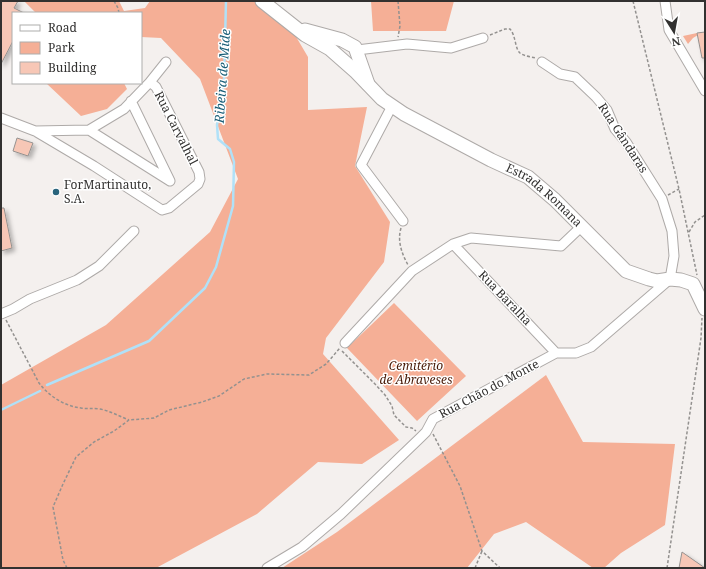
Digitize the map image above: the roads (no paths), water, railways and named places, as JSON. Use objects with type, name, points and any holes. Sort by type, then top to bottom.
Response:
[{"type":"street","name":"Estrada Romana","points":[[262,1],[296,28],[330,49],[382,99],[404,114],[491,160],[528,177],[555,200],[626,270],[649,279],[681,280],[693,284],[705,309]]},
{"type":"street","points":[[665,1],[669,30],[705,91]]},
{"type":"street","name":"Estrada Romana","points":[[296,28],[342,40],[356,47],[369,86]]},
{"type":"street","points":[[357,50],[407,44],[451,48],[483,38]]},
{"type":"street","points":[[150,82],[166,62]]},
{"type":"street","name":"Rua Gândaras","points":[[542,62],[560,74],[574,77],[596,97],[607,110],[615,129],[626,142],[662,199],[672,231],[674,256],[670,279]]},
{"type":"street","name":"Rua Carvalhal","points":[[35,130],[162,210],[169,208],[198,184],[200,179],[199,172],[156,87],[150,82],[124,108],[89,130]]},
{"type":"street","points":[[1,118],[35,130],[89,130],[170,181],[131,101]]},
{"type":"street","points":[[392,106],[361,165],[403,221]]},
{"type":"street","points":[[342,346],[412,271],[453,244],[471,238],[561,246],[582,226]]},
{"type":"street","points":[[2,314],[30,299],[77,280],[100,266],[134,232]]},
{"type":"street","name":"Rua Baralha","points":[[453,244],[556,353]]},
{"type":"street","name":"Rua Chão do Monte","points":[[267,568],[302,547],[341,514],[421,437],[432,419],[556,353],[576,353],[591,347],[670,279]]},
{"type":"waterway","name":"Ribeira de Mide","points":[[47,385],[149,341],[205,288],[216,267],[233,206],[234,162],[230,149],[218,139],[217,125],[224,81],[226,1]]},
{"type":"waterway","name":"Ribeira de Mide","points":[[1,410],[40,391]]},
{"type":"place","name":"ForMartinauto, S.A.","points":[[56,192]]},
{"type":"park label","name":"Cemitério de Abraveses","points":[[416,373]]}]
